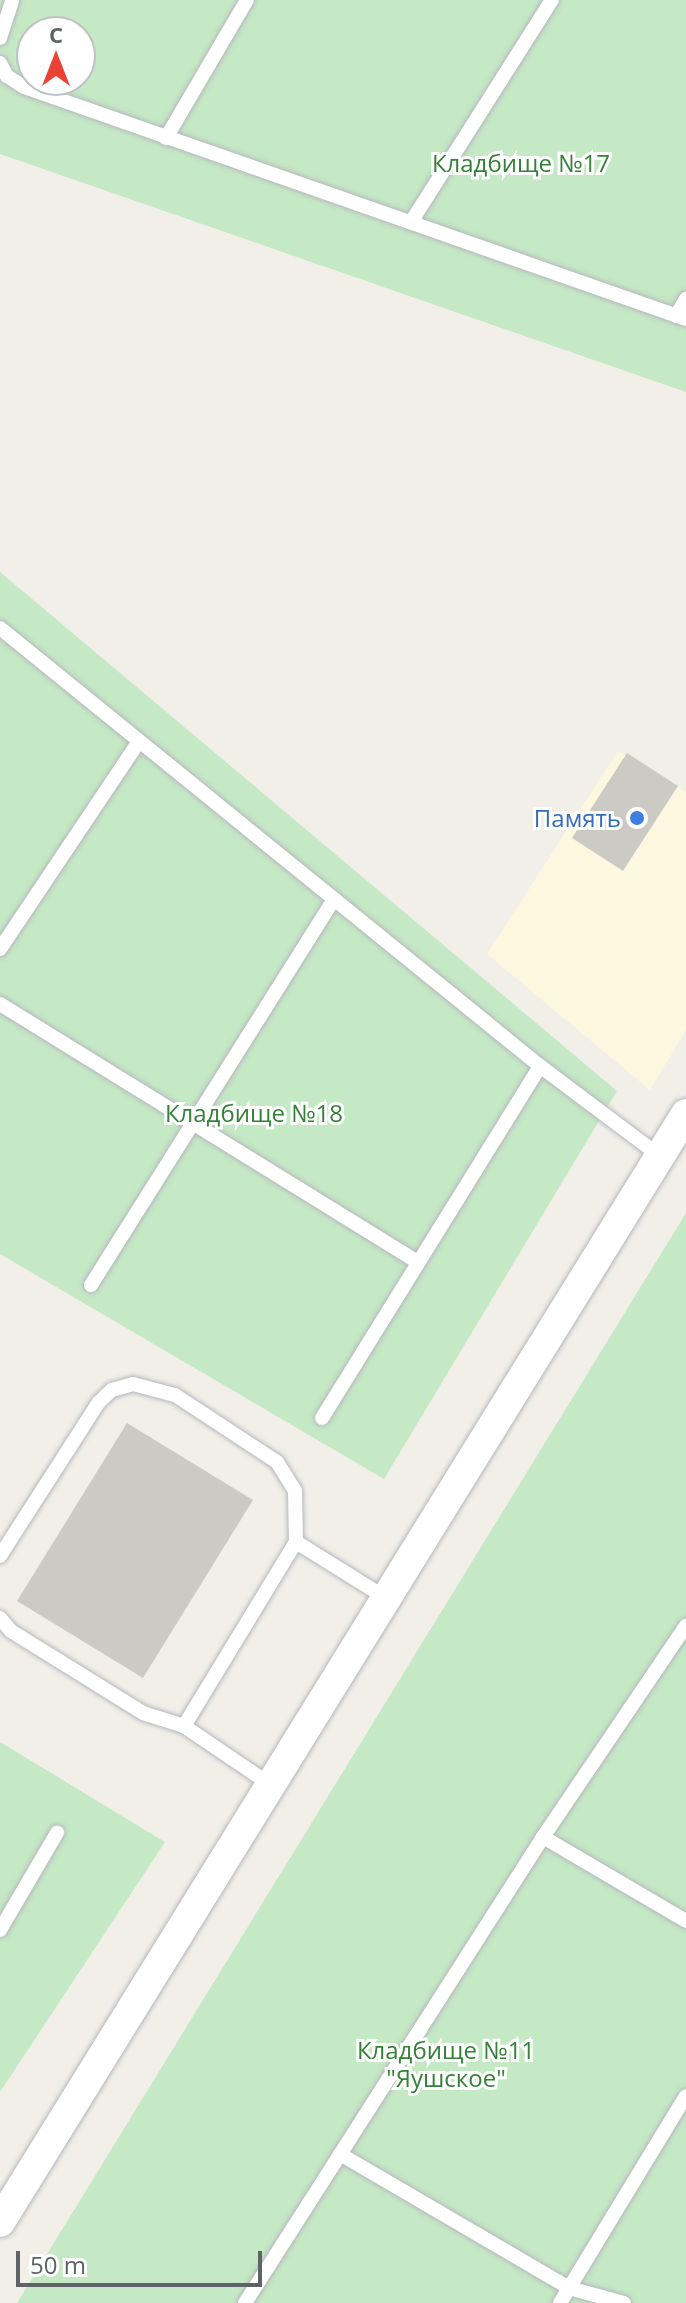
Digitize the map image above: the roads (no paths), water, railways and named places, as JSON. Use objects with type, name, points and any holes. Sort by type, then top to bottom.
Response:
[{"type":"street","points":[[0,2222],[686,1114]]},
{"type":"lane","points":[[0,38],[12,0]]},
{"type":"lane","points":[[166,138],[247,0]]},
{"type":"lane","points":[[411,222],[552,0]]},
{"type":"lane","points":[[0,63],[7,76],[24,87],[681,318],[686,299]]},
{"type":"lane","points":[[0,628],[540,1066],[660,1156]]},
{"type":"lane","points":[[0,949],[139,741]]},
{"type":"lane","points":[[91,1285],[334,899]]},
{"type":"lane","points":[[0,1004],[417,1262]]},
{"type":"lane","points":[[322,1418],[540,1066]]},
{"type":"lane","points":[[0,1556],[99,1402],[112,1390],[133,1384],[175,1395],[277,1462],[295,1491],[296,1542],[184,1726]]},
{"type":"lane","points":[[296,1542],[386,1598]]},
{"type":"lane","points":[[0,1618],[11,1631],[143,1713],[184,1726],[271,1785]]},
{"type":"lane","points":[[245,2303],[543,1837],[686,1626]]},
{"type":"lane","points":[[0,1930],[57,1833]]},
{"type":"lane","points":[[543,1837],[686,1921]]},
{"type":"lane","points":[[560,2303],[686,2096]]},
{"type":"lane","points":[[340,2154],[569,2288],[624,2303]]},
{"type":"place","name":"Память","points":[[637,818]]},
{"type":"park label","name":"Кладбище №17","points":[[521,163]]},
{"type":"park label","name":"Кладбище №18","points":[[254,1113]]},
{"type":"park label","name":"Кладбище №11 \"Яушское\"","points":[[446,2064]]}]
